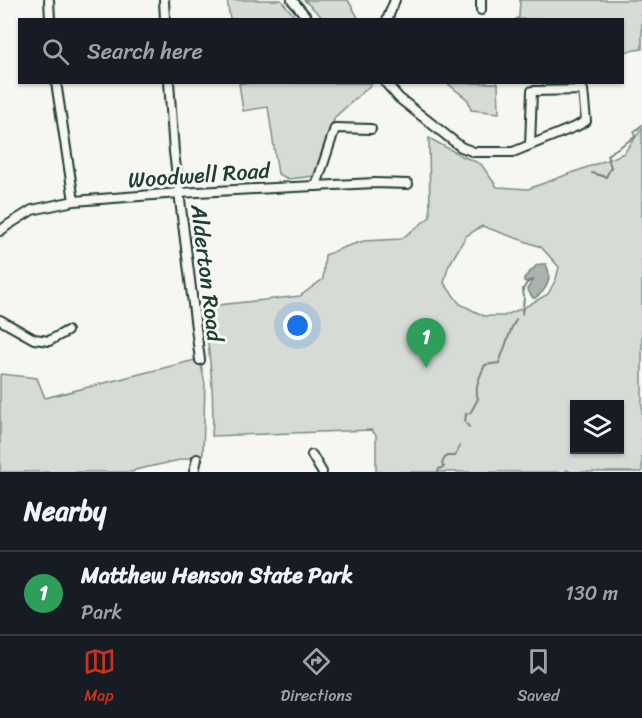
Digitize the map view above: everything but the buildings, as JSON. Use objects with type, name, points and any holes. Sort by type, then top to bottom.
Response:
[{"type":"street","points":[[49,0],[50,18]]},
{"type":"street","points":[[164,0],[165,18]]},
{"type":"street","points":[[292,0],[307,18]]},
{"type":"street","points":[[388,18],[395,0]]},
{"type":"street","points":[[480,10],[481,0]]},
{"type":"street","points":[[56,84],[74,201]]},
{"type":"street","name":"Alderton Road","points":[[170,84],[174,152],[200,360]]},
{"type":"street","points":[[387,84],[399,98],[461,147],[474,152],[513,152],[530,145],[586,121],[584,90],[532,91],[530,145]]},
{"type":"street","points":[[316,186],[335,128],[371,129]]},
{"type":"street","name":"Woodwell Road","points":[[0,231],[32,210],[74,201],[316,186],[408,184]]},
{"type":"street","points":[[0,320],[34,339],[49,341],[67,331]]},
{"type":"street","points":[[312,455],[322,472]]},
{"type":"street","points":[[194,472],[197,459]]},
{"type":"shaded area","points":[[227,0],[281,0],[296,18],[230,18]]},
{"type":"shaded area","points":[[304,0],[348,0],[358,18],[323,18]]},
{"type":"shaded area","points":[[520,0],[642,0],[642,49],[624,52],[624,18],[518,18]]},
{"type":"shaded area","points":[[239,84],[372,84],[335,117],[314,176],[289,179],[278,174],[268,107],[243,111]]},
{"type":"shaded area","points":[[448,84],[498,84],[499,113],[471,110],[468,100]]},
{"type":"shaded area","points":[[642,127],[642,472],[571,472],[567,470],[565,472],[376,472],[376,435],[371,430],[212,436],[210,357],[204,311],[210,311],[210,306],[300,296],[323,279],[325,255],[364,241],[401,239],[430,217],[429,138],[481,164],[497,187],[528,189],[624,153]],"holes":[[[482,226],[541,247],[559,267],[548,294],[504,316],[484,316],[460,304],[444,283],[448,267],[466,236]]]},
{"type":"shaded area","points":[[541,264],[546,264],[549,279],[543,291],[533,298],[527,289],[533,281],[526,282],[524,278]]},
{"type":"shaded area","points":[[200,360],[205,384],[203,455],[133,472],[0,472],[1,374],[37,378],[45,398]]},
{"type":"waterway","points":[[592,173],[606,177],[611,167],[607,155],[635,137],[634,132],[642,125]]},
{"type":"waterway","points":[[522,314],[523,289],[533,280]]},
{"type":"waterway","points":[[469,427],[465,422],[466,414],[470,413],[478,399],[477,386],[481,373],[485,365],[499,363],[516,320]]},
{"type":"waterway","points":[[438,472],[444,467],[442,464],[444,459],[447,456],[455,456],[460,446]]},
{"type":"place","name":"Matthew Henson State Park","points":[[426,368]]}]
